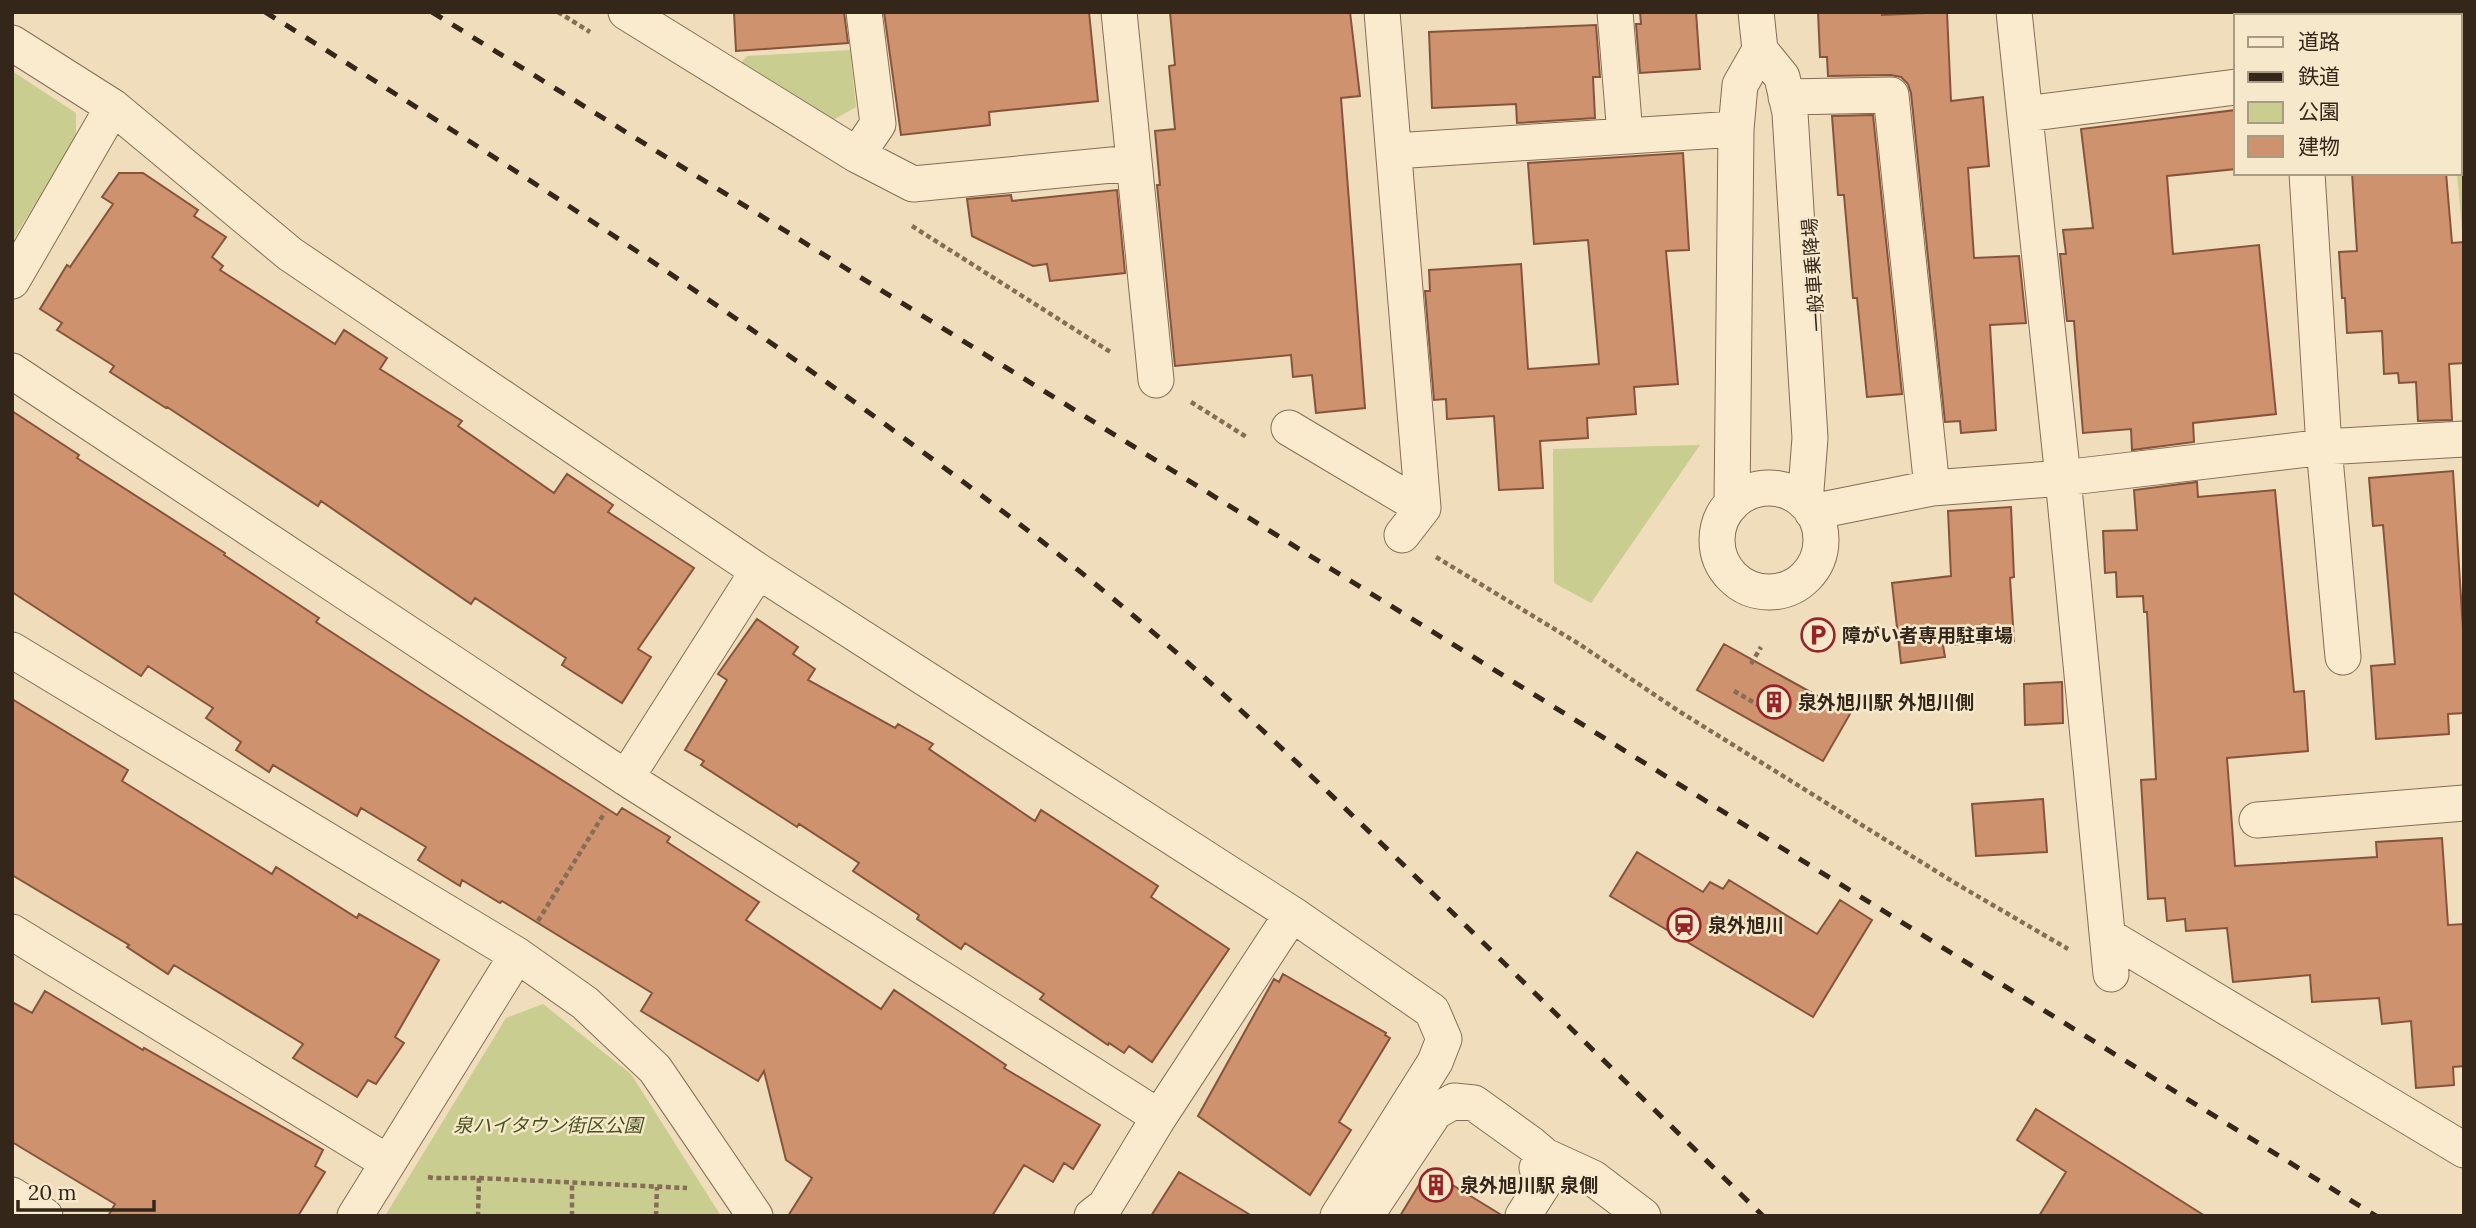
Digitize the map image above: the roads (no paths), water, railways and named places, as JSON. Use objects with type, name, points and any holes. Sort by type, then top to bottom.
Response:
[{"type":"street","points":[[626,12],[857,155],[913,184],[1133,163]]},
{"type":"street","points":[[857,155],[878,124],[864,12]]},
{"type":"street","points":[[1119,12],[1156,380]]},
{"type":"street","points":[[1382,12],[1423,508],[1402,535]]},
{"type":"street","points":[[1615,12],[1625,135]]},
{"type":"street","points":[[1732,504],[1735,129],[1740,85],[1759,50],[1756,12]]},
{"type":"street","points":[[2014,12],[2111,974]]},
{"type":"street","points":[[12,43],[113,107],[290,254],[758,571],[1292,914],[1432,1011],[1444,1039],[1435,1062],[1338,1216]]},
{"type":"street","points":[[1759,50],[1782,77],[1788,105],[1810,438],[1808,508]]},
{"type":"street","points":[[2025,114],[2234,88]]},
{"type":"street","points":[[1788,105],[1891,95],[1932,488]]},
{"type":"street","points":[[12,281],[113,107]]},
{"type":"street","points":[[1394,151],[1735,129]]},
{"type":"street","points":[[2307,175],[2323,447],[2343,657]]},
{"type":"street","points":[[12,371],[626,778],[1159,1117]]},
{"type":"street","points":[[1289,428],[1423,508]]},
{"type":"street","points":[[1808,508],[1932,488],[2063,478],[2323,447],[2464,439]]},
{"type":"street","points":[[1771,488],[1787,492],[1808,508],[1819,527],[1820,544],[1817,559],[1809,574],[1796,584],[1765,592],[1747,587],[1732,578],[1722,563],[1717,546],[1718,528],[1732,504],[1753,490],[1771,488]]},
{"type":"street","points":[[626,778],[758,571]]},
{"type":"street","points":[[12,650],[517,955],[585,1003],[655,1069],[746,1203]]},
{"type":"street","points":[[2257,820],[2464,803]]},
{"type":"street","points":[[1092,1216],[1105,1206],[1159,1117],[1292,914]]},
{"type":"street","points":[[12,932],[387,1162]]},
{"type":"street","points":[[2108,936],[2464,1150]]},
{"type":"street","points":[[355,1216],[517,955]]},
{"type":"street","points":[[1435,1062],[1454,1101]]},
{"type":"street","points":[[1366,1216],[1435,1112],[1454,1101],[1474,1103],[1557,1161],[1593,1178],[1643,1216]]},
{"type":"street","points":[[1506,1216],[1557,1161]]},
{"type":"street","points":[[1523,1216],[1557,1161]]},
{"type":"street","points":[[1538,1216],[1557,1161]]},
{"type":"street","points":[[12,1195],[45,1216]]},
{"type":"railway","points":[[265,12],[498,160],[728,313],[878,419],[1068,562],[1142,623],[1280,746],[1763,1216]]},
{"type":"railway","points":[[432,12],[2376,1216]]},
{"type":"place","name":"障がい者専用駐車場","points":[[1818,635]]},
{"type":"place","name":"泉外旭川駅 外旭川側","points":[[1774,702]]},
{"type":"place","name":"泉外旭川","points":[[1684,925]]},
{"type":"place","name":"泉外旭川駅 泉側","points":[[1436,1185]]},
{"type":"park label","name":"泉ハイタウン街区公園","points":[[548,1125]]}]
